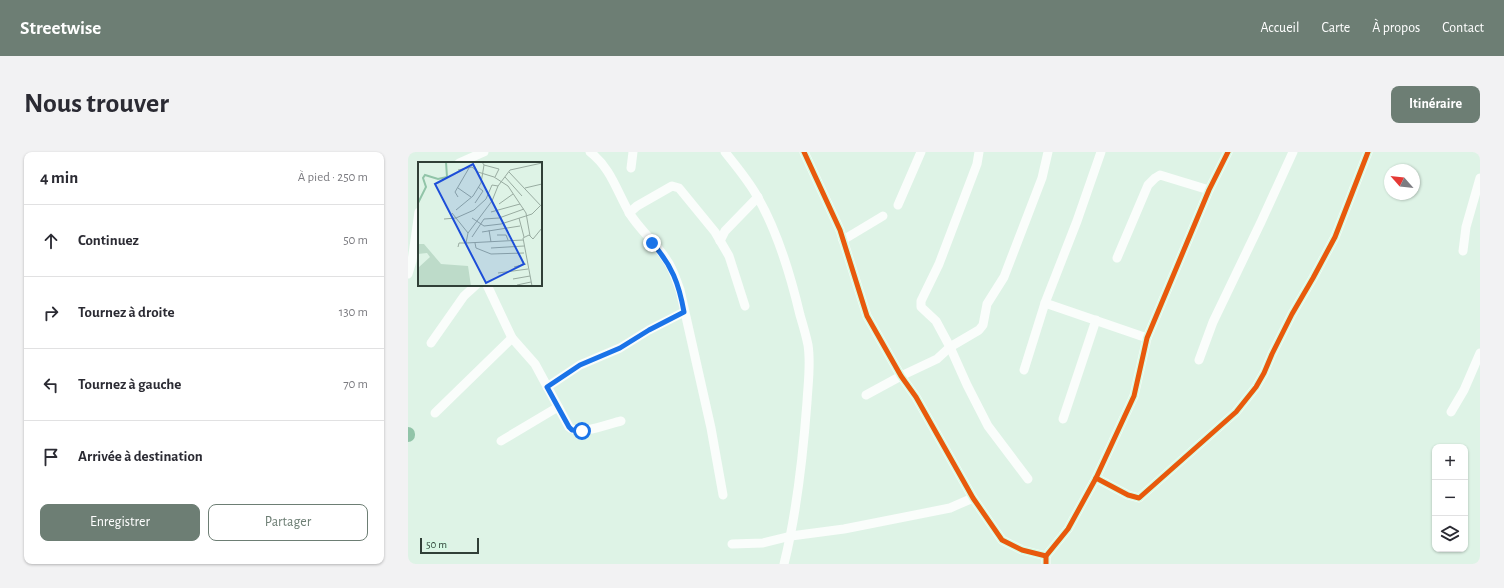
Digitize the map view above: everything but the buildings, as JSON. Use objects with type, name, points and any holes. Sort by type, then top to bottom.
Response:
[{"type":"street","points":[[461,162],[484,152]]},
{"type":"street","points":[[590,152],[597,157],[606,169],[629,213],[638,226],[666,259],[680,290],[711,428],[723,495]]},
{"type":"street","points":[[631,168],[633,152]]},
{"type":"street","points":[[725,152],[748,181],[758,197],[785,260],[808,345],[809,366],[804,445],[791,536],[784,564]]},
{"type":"street","points":[[804,152],[843,240],[865,312],[900,376],[916,397],[973,498],[1002,540],[1046,560],[1068,529],[1096,478],[1134,396],[1147,338],[1209,190],[1228,152]]},
{"type":"street","points":[[898,205],[921,152]]},
{"type":"street","points":[[980,152],[977,164],[939,264],[921,301],[921,307],[936,321],[988,426],[1028,479]]},
{"type":"street","points":[[866,395],[900,376],[937,359],[950,347],[979,330],[983,325],[987,304],[1004,277],[1042,178],[1048,152]]},
{"type":"street","points":[[1024,370],[1044,303],[1077,221],[1101,152]]},
{"type":"street","points":[[1199,360],[1213,322],[1262,222],[1293,152]]},
{"type":"street","points":[[1096,478],[1128,495],[1139,498],[1236,412],[1264,373],[1292,314],[1334,237],[1368,152]]},
{"type":"street","points":[[1117,258],[1148,185],[1154,178],[1160,175],[1209,190]]},
{"type":"street","points":[[1463,251],[1466,226],[1480,178]]},
{"type":"street","points":[[629,213],[637,206],[664,190],[672,186],[676,186],[682,191],[715,232],[729,256],[745,306]]},
{"type":"street","points":[[720,241],[725,231],[758,197]]},
{"type":"street","points":[[843,240],[883,216]]},
{"type":"street","points":[[408,274],[412,261],[418,219]]},
{"type":"street","points":[[431,343],[464,296],[475,286]]},
{"type":"street","points":[[487,286],[512,338],[535,364],[569,427],[572,430],[582,431],[621,421]]},
{"type":"street","points":[[1044,303],[1147,338]]},
{"type":"street","points":[[547,387],[580,365],[620,348],[649,330],[684,312]]},
{"type":"street","points":[[1063,420],[1096,320]]},
{"type":"street","points":[[435,413],[512,338]]},
{"type":"street","points":[[1451,412],[1464,390],[1480,353]]},
{"type":"street","points":[[502,441],[558,407]]},
{"type":"street","points":[[732,544],[763,543],[791,536],[844,529],[950,508],[973,498]]},
{"type":"cycle path","points":[[804,152],[840,230],[867,316],[901,376],[916,397],[973,498],[1002,540],[1022,550],[1046,556]]},
{"type":"cycle path","points":[[1046,564],[1046,556],[1068,529],[1096,478],[1134,396],[1147,338],[1209,190],[1228,152]]},
{"type":"cycle path","points":[[1096,478],[1128,495],[1139,498],[1236,412],[1256,387],[1264,373],[1292,314],[1335,237],[1368,152]]},
{"type":"route","points":[[582,431],[572,430],[569,427],[547,387],[580,365],[620,348],[649,330],[684,312],[680,290],[673,272],[666,259],[652,243]]}]
